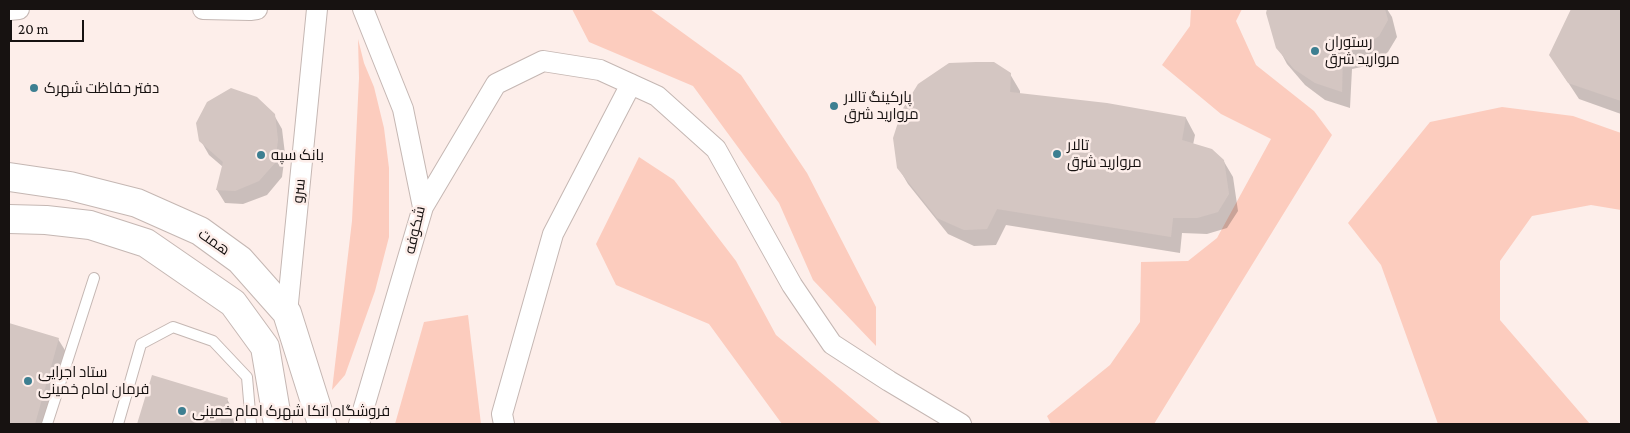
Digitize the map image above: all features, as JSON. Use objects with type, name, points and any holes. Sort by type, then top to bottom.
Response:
[{"type":"main road","name":"همت","points":[[9,177],[70,186],[137,203],[200,231],[240,260],[287,313],[322,424]]},
{"type":"main road","points":[[9,219],[46,220],[90,225],[146,243],[233,303],[265,347],[278,424]]},
{"type":"street","points":[[9,10],[19,9]]},
{"type":"street","points":[[203,9],[256,9]]},
{"type":"street","name":"سرو","points":[[287,313],[317,9]]},
{"type":"street","name":"شکوفه","points":[[359,424],[423,207],[403,109],[363,9]]},
{"type":"street","points":[[423,207],[496,84],[543,61],[600,70],[657,96],[716,149],[792,285],[832,344],[961,424]]},
{"type":"street","points":[[504,424],[502,414],[553,234],[631,84]]},
{"type":"lane","points":[[47,424],[94,278]]},
{"type":"lane","points":[[118,424],[141,344],[173,327],[214,340],[247,377],[251,424]]},
{"type":"shaded area","points":[[572,9],[650,9],[741,75],[807,173],[876,307],[876,346],[813,280],[779,203],[693,86],[589,42]]},
{"type":"shaded area","points":[[1191,9],[1242,9],[1236,21],[1256,65],[1314,111],[1332,135],[1154,424],[1051,424],[1047,416],[1110,365],[1140,322],[1141,262],[1188,261],[1217,238],[1271,139],[1221,114],[1162,65],[1190,26]]},
{"type":"shaded area","points":[[358,39],[364,63],[374,87],[384,128],[389,168],[389,237],[375,291],[345,375],[332,390],[352,221],[359,78]]},
{"type":"shaded area","points":[[1502,107],[1573,116],[1621,133],[1621,210],[1591,205],[1532,216],[1500,261],[1500,320],[1590,424],[1438,424],[1381,265],[1348,223],[1430,122]]},
{"type":"shaded area","points":[[639,157],[674,180],[736,261],[776,335],[882,424],[782,424],[709,324],[616,285],[596,244]]},
{"type":"shaded area","points":[[468,315],[481,424],[395,424],[424,322]]},
{"type":"building","name":"رستوران مروارید شرق","points":[[1267,9],[1385,9],[1388,20],[1379,36],[1361,48],[1343,53],[1342,92],[1315,83],[1294,69],[1276,48],[1266,13]]},
{"type":"building","points":[[1571,9],[1621,9],[1621,101],[1568,83],[1549,55]]},
{"type":"building","name":"تالار مروارید شرق","points":[[994,62],[1011,73],[1010,92],[1107,103],[1186,117],[1182,140],[1212,149],[1224,160],[1229,194],[1218,212],[1197,218],[1173,218],[1171,237],[997,209],[987,229],[964,230],[937,218],[897,168],[893,138],[902,110],[918,84],[949,63]]},
{"type":"building","points":[[231,88],[257,97],[275,114],[278,140],[275,163],[259,181],[235,191],[216,190],[223,162],[199,141],[196,123],[207,102]]},
{"type":"building","name":"ستاد اجرایی فرمان امام خمینی","points":[[9,323],[59,338],[35,424],[9,424]]},
{"type":"building","name":"فروشگاه اتکا شهرک امام خمینی","points":[[152,375],[228,398],[220,424],[137,424]]},
{"type":"place","name":"رستوران مروارید شرق","points":[[1315,51]]},
{"type":"place","name":"دفتر حفاظت شهرک","points":[[34,88]]},
{"type":"place","name":"پارکینگ تالار مروارید شرق","points":[[834,106]]},
{"type":"place","name":"تالار مروارید شرق","points":[[1057,154]]},
{"type":"place","name":"بانک سپه","points":[[261,155]]},
{"type":"place","name":"ستاد اجرایی فرمان امام خمینی","points":[[28,381]]},
{"type":"place","name":"فروشگاه اتکا شهرک امام خمینی","points":[[182,411]]}]
